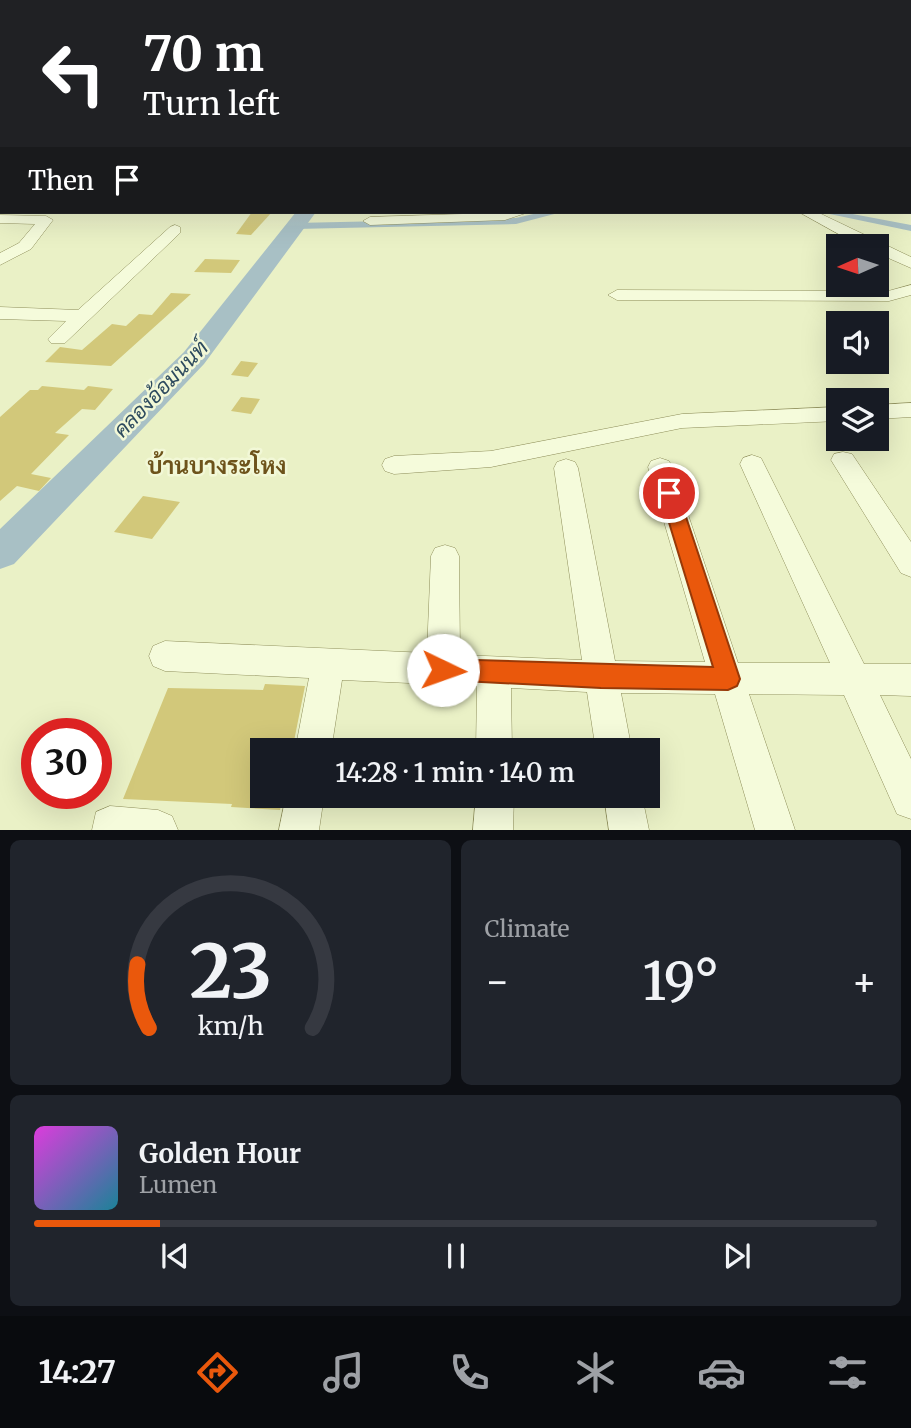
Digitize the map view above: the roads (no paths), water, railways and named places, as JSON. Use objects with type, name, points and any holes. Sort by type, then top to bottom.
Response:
[{"type":"street","points":[[370,221],[514,214]]},
{"type":"street","points":[[810,214],[850,234]]},
{"type":"street","points":[[0,219],[46,220],[25,246],[0,260]]},
{"type":"street","points":[[58,339],[79,316],[175,230]]},
{"type":"street","points":[[889,253],[911,263]]},
{"type":"street","points":[[617,295],[853,297],[889,296],[911,290]]},
{"type":"street","points":[[0,313],[79,316]]},
{"type":"street","points":[[889,411],[911,410]]},
{"type":"street","points":[[394,465],[491,459],[682,421],[826,415]]},
{"type":"street","points":[[843,460],[911,565]]},
{"type":"street","points":[[752,464],[911,800]]},
{"type":"street","points":[[660,467],[775,830]]},
{"type":"street","points":[[566,468],[612,738]]},
{"type":"street","points":[[443,670],[444,556]]},
{"type":"street","points":[[165,656],[601,677],[911,680]]},
{"type":"street","points":[[315,738],[328,664]]},
{"type":"street","points":[[494,672],[494,738]]},
{"type":"street","points":[[299,830],[303,808]]},
{"type":"street","points":[[493,830],[494,808]]},
{"type":"street","points":[[625,808],[629,830]]},
{"type":"street","points":[[110,826],[158,830]]},
{"type":"waterway","name":"คลองอ้อมนนท์","points":[[0,553],[194,358],[304,214]]},
{"type":"waterway","points":[[295,226],[516,221],[547,214]]},
{"type":"waterway","points":[[837,214],[911,228]]},
{"type":"district","name":"บ้านบางระโหง","points":[[217,466]]}]
